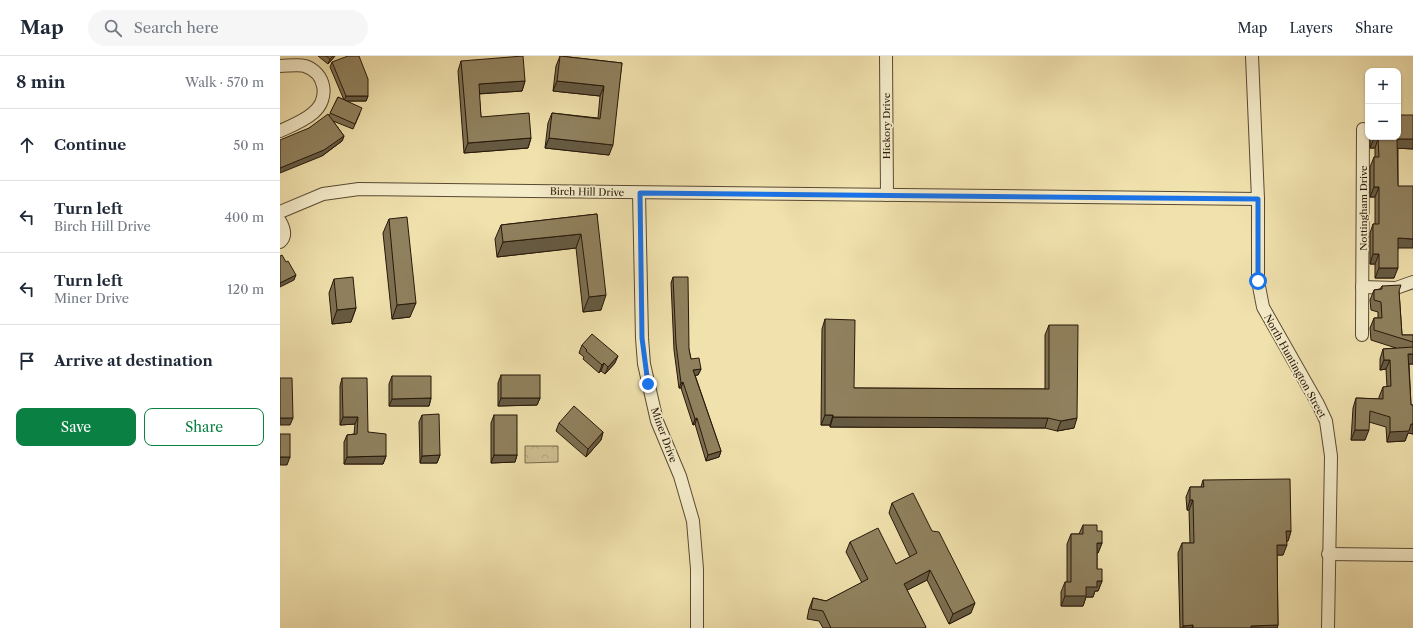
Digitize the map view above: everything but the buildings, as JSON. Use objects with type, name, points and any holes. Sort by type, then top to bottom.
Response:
[{"type":"street","name":"Hickory Drive","points":[[886,56],[886,195]]},
{"type":"street","name":"North Huntington Street","points":[[1252,56],[1258,199],[1258,281],[1263,307],[1318,404],[1326,421],[1330,439],[1328,628]]},
{"type":"street","points":[[280,66],[303,66],[312,69],[320,78],[324,91],[320,105],[313,113],[280,131]]},
{"type":"street","name":"Nottingham Drive","points":[[1362,335],[1363,129]]},
{"type":"street","name":"Birch Hill Drive","points":[[280,212],[323,194],[359,189],[1258,199]]},
{"type":"street","name":"Miner Drive","points":[[640,193],[642,338],[644,364],[657,421],[680,476],[693,521],[697,569],[697,628]]},
{"type":"street","points":[[280,221],[284,231],[283,239],[280,242]]},
{"type":"street","points":[[1362,288],[1396,288],[1413,282]]},
{"type":"street","points":[[1328,554],[1413,555]]},
{"type":"green space","points":[[525,446],[558,446],[558,462],[525,463]]},
{"type":"route","points":[[648,384],[644,364],[642,338],[640,193],[1258,199],[1258,281]]}]
